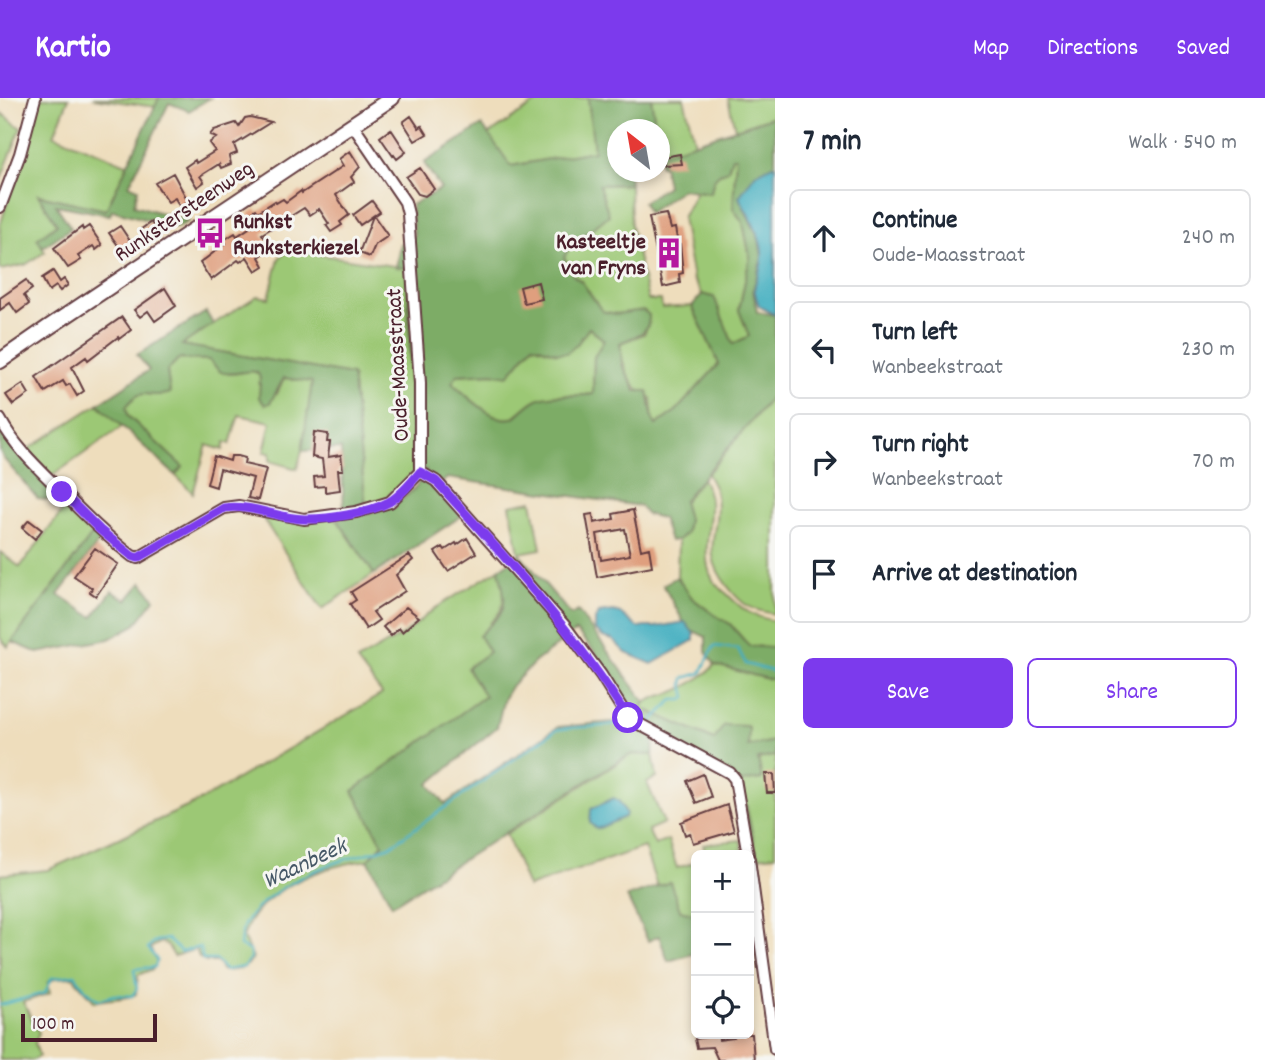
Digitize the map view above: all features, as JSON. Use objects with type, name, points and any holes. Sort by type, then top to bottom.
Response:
[{"type":"street","points":[[0,207],[20,154],[35,98]]},
{"type":"street","name":"Runkstersteenweg","points":[[0,361],[392,98]]},
{"type":"street","name":"Oude-Maasstraat","points":[[352,124],[405,202],[408,214],[421,383],[420,472],[436,481],[564,625],[601,675],[628,718],[730,773],[737,789],[747,850]]},
{"type":"street","points":[[0,419],[18,446],[39,470],[100,530],[138,558],[224,508],[239,506],[304,519],[356,512],[390,502],[420,472]]},
{"type":"street","name":"Oude-Maasstraat","points":[[754,900],[775,1049]]},
{"type":"green space","points":[[40,98],[69,98],[54,135],[129,165],[106,210],[39,195],[57,225],[38,239],[45,252],[25,265],[0,270],[0,226]]},
{"type":"green space","points":[[93,98],[159,98],[156,107]]},
{"type":"green space","points":[[159,98],[210,98],[189,111],[169,103],[129,185],[138,189],[134,205],[189,221],[177,228],[112,210],[110,215],[56,205],[71,228],[43,247],[37,239],[57,224],[38,195],[106,210]]},
{"type":"green space","points":[[543,98],[588,98],[595,151],[510,166],[488,135]]},
{"type":"green space","points":[[588,98],[651,98],[654,119],[607,119],[607,182],[630,184],[599,185],[609,215],[569,248],[564,257],[573,275],[582,282],[602,311],[616,314],[643,310],[649,315],[644,331],[620,343],[622,364],[636,391],[648,391],[656,425],[676,411],[719,364],[692,306],[702,294],[714,297],[733,344],[749,336],[739,310],[750,257],[743,223],[733,208],[736,157],[732,157],[728,170],[715,178],[711,193],[682,189],[648,213],[643,202],[667,186],[666,182],[670,182],[670,151],[775,116],[775,166],[772,165],[739,197],[759,239],[762,257],[753,290],[757,312],[775,315],[775,393],[683,501],[688,519],[686,533],[678,540],[670,541],[662,518],[646,514],[640,506],[447,478],[442,483],[463,515],[374,574],[337,519],[376,511],[400,500],[419,482],[426,470],[413,469],[407,268],[396,267],[400,244],[414,236],[411,205],[441,189],[424,163],[482,125],[511,166],[594,151]],"holes":[[[589,328],[604,340],[594,357],[593,394],[540,398],[510,418],[502,418],[483,409],[452,383],[457,375],[492,373],[508,376],[533,345],[567,353]]]},
{"type":"green space","points":[[651,98],[684,98],[695,143],[670,151],[670,119],[654,119]]},
{"type":"green space","points":[[728,98],[775,98],[775,116],[735,129]]},
{"type":"green space","points":[[0,112],[21,128],[0,181]]},
{"type":"green space","points":[[732,156],[736,157],[733,208],[743,223],[750,257],[739,310],[750,337],[733,344],[714,298],[702,294],[693,279],[682,218],[696,191],[711,193],[715,178],[728,169]]},
{"type":"green space","points":[[630,184],[631,226],[648,300],[661,300],[662,308],[692,306],[719,364],[676,411],[656,425],[651,398],[632,382],[628,375],[620,343],[644,334],[649,323],[627,313],[601,311],[582,282],[573,276],[564,257],[569,248],[609,215],[598,185]]},
{"type":"green space","points":[[289,250],[407,268],[413,469],[420,470],[381,502],[366,507],[352,375],[181,345],[257,296],[269,298],[279,258]]},
{"type":"green space","points":[[206,312],[213,324],[182,345],[352,375],[366,507],[344,510],[341,449],[302,451],[312,382],[284,378],[270,403],[265,405],[259,398],[260,380],[256,372],[226,374],[209,360],[178,359],[167,371],[170,393],[142,394],[126,407],[128,416],[183,467],[175,475],[98,404],[149,370],[137,355]]},
{"type":"green space","points":[[589,328],[604,340],[594,357],[593,394],[544,397],[535,400],[516,415],[501,418],[483,409],[452,382],[457,375],[508,375],[533,345],[557,353],[577,344]]},
{"type":"green space","points":[[178,359],[209,360],[228,373],[237,374],[250,370],[258,373],[261,378],[259,384],[277,394],[284,378],[313,382],[297,469],[270,461],[270,453],[264,452],[271,422],[239,415],[230,444],[225,442],[223,450],[207,445],[193,493],[175,475],[182,467],[128,416],[126,407],[142,394],[170,393],[167,371]]},
{"type":"green space","points":[[775,393],[775,614],[744,604],[734,594],[714,562],[712,551],[716,494],[707,474]]},
{"type":"green space","points":[[98,404],[123,426],[52,476],[27,450]]},
{"type":"green space","points":[[0,425],[54,489],[56,496],[46,500],[38,499],[3,458],[0,451]]},
{"type":"green space","points":[[702,479],[710,502],[707,555],[713,580],[744,609],[775,621],[775,648],[749,646],[730,624],[692,598],[677,577],[678,540],[686,533],[688,519],[683,502]]},
{"type":"green space","points":[[532,501],[541,549],[519,553],[510,505]]},
{"type":"green space","points":[[68,504],[95,531],[8,647],[0,638],[0,552],[20,567]]},
{"type":"green space","points":[[260,514],[337,519],[374,574],[322,609]]},
{"type":"green space","points":[[95,531],[102,538],[58,595],[93,617],[112,591],[127,600],[142,582],[155,599],[135,625],[109,639],[38,653],[12,642]]},
{"type":"green space","points":[[520,554],[571,615],[578,611],[645,702],[642,708],[714,740],[724,725],[747,726],[748,746],[775,741],[775,756],[758,759],[762,779],[741,782],[757,857],[754,857],[754,850],[751,850],[741,785],[629,714],[594,651],[576,631],[535,662],[512,685],[504,698],[497,727],[429,784],[445,804],[558,727],[624,721],[654,738],[653,755],[632,754],[620,760],[392,905],[368,860],[383,844],[353,791],[485,696],[467,668],[489,652],[479,636],[503,609],[504,592],[499,569]]},
{"type":"green space","points":[[499,569],[504,598],[501,611],[490,623],[486,696],[353,791],[383,844],[368,860],[312,874],[276,893],[250,921],[243,938],[253,958],[240,969],[223,971],[217,962],[206,962],[199,957],[196,949],[174,956],[168,946],[161,942],[150,948],[157,962],[153,969],[138,975],[136,994],[131,996],[95,1002],[73,977],[56,978],[48,982],[50,993],[23,1002],[39,1033],[35,1043],[39,1056],[33,1060],[0,1060],[0,875],[48,870],[198,802],[382,694],[357,661],[407,632],[434,609]]},
{"type":"green space","points":[[677,577],[692,598],[730,624],[749,646],[775,648],[775,679],[715,665],[706,652],[706,637],[687,628],[663,585]]},
{"type":"green space","points":[[715,665],[775,679],[775,741],[748,746],[715,740],[641,708],[652,699],[692,683]]},
{"type":"green space","points":[[632,754],[653,755],[657,777],[647,783],[664,823],[648,830],[655,845],[668,840],[677,868],[691,864],[691,913],[679,910],[670,883],[657,886],[644,847],[528,887],[506,834]]},
{"type":"green space","points":[[775,756],[775,855],[757,857],[741,781],[762,779],[758,758]]},
{"type":"green space","points":[[741,840],[742,850],[705,850],[703,844]]},
{"type":"green space","points":[[670,882],[680,910],[691,913],[691,954],[668,961],[659,936],[648,941],[627,897]]},
{"type":"water","points":[[775,166],[775,315],[759,306],[756,298],[755,286],[762,259],[761,243],[739,197],[755,174]]},
{"type":"water","points":[[599,613],[620,613],[637,627],[685,622],[694,634],[694,640],[652,664],[626,653],[613,640],[603,637],[595,630],[595,620]]},
{"type":"water","points":[[614,798],[626,813],[625,817],[597,829],[590,823],[591,809]]},
{"type":"building","points":[[411,116],[427,134],[415,141],[403,122]]},
{"type":"building","points":[[245,118],[271,122],[234,145],[237,153],[229,156],[231,164],[221,168],[219,164],[200,176],[204,182],[197,187],[185,167],[215,151],[209,143],[216,138],[210,135],[214,130],[236,123],[239,127]]},
{"type":"building","points":[[391,129],[406,152],[397,159],[380,137]]},
{"type":"building","points":[[350,151],[360,167],[351,177],[354,182],[336,195],[349,215],[340,222],[342,225],[331,232],[319,209],[310,215],[304,208],[262,234],[272,248],[259,257],[264,266],[256,271],[247,257],[240,262],[238,260],[211,280],[200,263],[226,243],[224,240],[235,233],[237,236],[255,224],[248,214],[256,209],[258,212],[275,201],[276,203],[283,199],[286,202],[301,191],[302,193],[343,166],[339,159]]},
{"type":"building","points":[[680,154],[682,164],[670,165],[670,156]]},
{"type":"building","points":[[420,168],[434,189],[425,196],[418,194],[406,177]]},
{"type":"building","points":[[173,173],[188,201],[180,207],[175,198],[168,202],[155,183]]},
{"type":"building","points":[[372,201],[380,212],[374,216],[388,236],[375,245],[370,257],[359,253],[373,216],[360,225],[353,215]]},
{"type":"building","name":"Kasteeltje van Fryns","points":[[666,214],[670,229],[675,228],[680,244],[683,273],[679,274],[680,283],[663,287],[649,217]]},
{"type":"building","points":[[151,222],[160,236],[149,243],[140,230]]},
{"type":"building","points":[[89,226],[102,245],[96,250],[93,246],[78,256],[81,260],[68,268],[54,248],[82,227],[83,230]]},
{"type":"building","points":[[120,226],[130,241],[125,248],[120,248],[109,233]]},
{"type":"building","points":[[53,271],[60,282],[64,279],[68,285],[60,291],[56,286],[49,291],[42,278]]},
{"type":"building","points":[[26,280],[32,289],[24,295],[29,304],[17,313],[10,303],[0,310],[0,298]]},
{"type":"building","points":[[538,282],[542,299],[524,303],[520,287]]},
{"type":"building","points":[[165,288],[176,306],[155,321],[148,311],[140,317],[134,310]]},
{"type":"building","points":[[122,317],[131,330],[88,360],[86,357],[72,367],[84,391],[77,396],[70,384],[66,386],[63,381],[45,392],[36,377]]},
{"type":"building","points":[[23,384],[29,394],[13,405],[6,395]]},
{"type":"building","points":[[314,432],[328,434],[328,457],[341,455],[343,470],[338,470],[340,490],[325,492],[325,486],[315,487],[314,477],[324,476],[322,459],[312,457]]},
{"type":"building","points":[[214,456],[230,461],[231,456],[238,456],[245,458],[244,464],[266,469],[258,500],[248,498],[253,478],[220,469],[216,487],[207,484]]},
{"type":"building","points":[[633,510],[641,550],[649,548],[652,566],[597,577],[586,515],[593,514],[594,523],[614,519],[613,514]],"holes":[[[625,529],[630,555],[601,560],[597,534]]]},
{"type":"building","points":[[29,520],[42,530],[35,539],[22,528]]},
{"type":"building","points":[[467,538],[476,553],[448,571],[435,552],[443,547],[445,550],[456,543],[457,545]]},
{"type":"building","points":[[95,548],[118,564],[96,596],[90,592],[92,588],[74,576]]},
{"type":"building","points":[[409,555],[413,560],[396,575],[405,591],[373,612],[379,620],[366,629],[350,604],[356,600],[351,592]]},
{"type":"building","points":[[406,607],[419,617],[402,632],[399,628],[391,636],[383,627]]},
{"type":"building","points":[[703,774],[711,797],[696,803],[687,781]]},
{"type":"building","points":[[765,774],[774,774],[775,793],[767,793]]},
{"type":"building","points":[[727,805],[734,831],[693,843],[690,833],[685,835],[681,822]]},
{"type":"building","points":[[695,1039],[752,1039],[754,1060],[718,1060],[712,1047],[697,1048]]},
{"type":"waterway","name":"Waanbeek","points":[[634,717],[651,722],[673,700],[683,700],[686,697],[684,678],[701,673],[714,646],[738,649],[746,664],[775,672]]},
{"type":"waterway","name":"Waanbeek","points":[[0,1005],[45,993],[52,978],[75,975],[86,990],[99,1000],[114,995],[132,996],[137,989],[134,969],[155,967],[157,960],[148,948],[153,942],[167,939],[181,952],[200,947],[203,960],[216,960],[225,970],[244,967],[251,958],[250,951],[240,946],[244,925],[262,903],[274,894],[301,877],[343,860],[390,846],[556,730],[623,721]]},
{"type":"place","name":"Runkst Runksterkiezel","points":[[210,233]]},
{"type":"place","name":"Kasteeltje van Fryns","points":[[669,253]]},
{"type":"route","points":[[62,492],[100,530],[138,558],[224,508],[239,506],[304,519],[356,512],[390,502],[420,472],[436,481],[564,625],[601,675],[628,718]]}]
